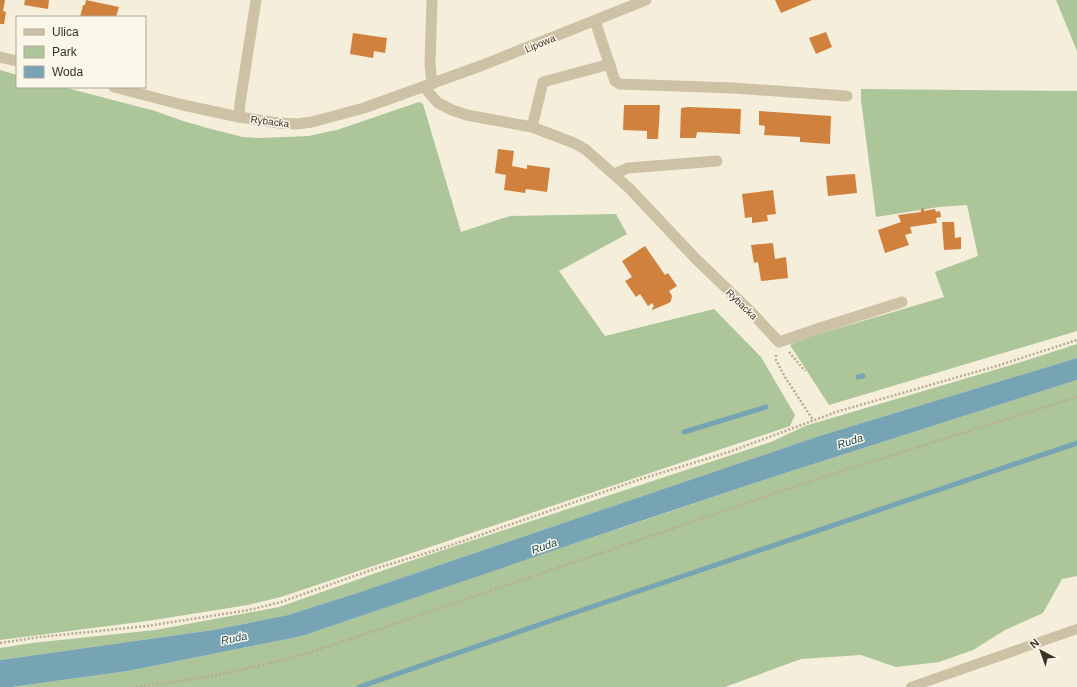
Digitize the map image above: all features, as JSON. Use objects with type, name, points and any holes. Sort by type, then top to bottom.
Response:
[{"type":"street","points":[[239,117],[256,0]]},
{"type":"street","points":[[428,85],[432,0]]},
{"type":"street","name":"Lipowa","points":[[428,85],[501,58],[646,0]]},
{"type":"street","points":[[595,21],[615,81],[620,84],[733,88],[847,96]]},
{"type":"street","points":[[0,57],[16,61]]},
{"type":"street","points":[[532,127],[543,82],[610,64]]},
{"type":"street","name":"Rybacka","points":[[118,88],[239,117],[297,124],[312,122],[364,108],[428,85],[438,103],[452,110],[467,115],[532,127],[574,143],[585,149],[629,188],[696,259],[739,300],[779,342]]},
{"type":"street","points":[[614,174],[628,168],[717,161]]},
{"type":"street","points":[[779,342],[851,317],[902,302]]},
{"type":"lane","points":[[911,687],[1077,629]]},
{"type":"path","points":[[0,643],[147,626],[249,610],[281,602],[443,548],[641,479],[730,452],[836,412],[1077,340]]},
{"type":"path","points":[[779,342],[805,371]]},
{"type":"path","points":[[779,342],[776,360],[785,377],[813,420]]},
{"type":"path","points":[[136,687],[163,684],[225,673],[287,659],[353,638],[820,478],[1077,397]]},
{"type":"green space","points":[[1056,0],[1077,0],[1077,51]]},
{"type":"green space","points":[[0,70],[16,75],[16,88],[67,88],[155,111],[183,121],[243,137],[260,138],[309,136],[337,130],[419,102],[423,104],[461,232],[510,216],[616,214],[627,234],[559,271],[605,336],[714,309],[761,357],[795,415],[790,426],[281,597],[248,605],[147,621],[0,640]]},
{"type":"green space","points":[[861,89],[1077,91],[1077,331],[829,405],[790,345],[802,339],[944,297],[935,272],[978,256],[967,205],[939,207],[876,217],[861,100]]},
{"type":"green space","points":[[1077,344],[1077,358],[819,436],[363,591],[288,615],[213,630],[0,660],[0,648],[32,643],[155,630],[279,607],[413,560],[771,442],[805,426]]},
{"type":"green space","points":[[1077,380],[1077,576],[1062,579],[1043,613],[1005,630],[973,650],[939,662],[896,667],[861,655],[801,659],[725,687],[12,687],[128,671],[302,636],[773,477]]},
{"type":"water","name":"Ruda","points":[[1077,358],[1077,380],[773,477],[302,636],[128,671],[12,687],[0,687],[0,660],[213,630],[288,615],[363,591],[819,436]]},
{"type":"building","points":[[0,0],[5,0],[3,11],[6,12],[4,24],[0,24]]},
{"type":"building","points":[[25,0],[49,0],[48,9],[24,5]]},
{"type":"building","points":[[86,0],[119,7],[116,16],[80,16],[83,5],[85,5]]},
{"type":"building","points":[[775,0],[812,0],[781,13]]},
{"type":"building","points":[[826,32],[832,47],[816,54],[809,38]]},
{"type":"building","points":[[353,33],[387,38],[385,53],[374,51],[373,58],[350,54]]},
{"type":"building","points":[[624,105],[660,105],[658,139],[647,139],[647,131],[623,130]]},
{"type":"building","points":[[681,108],[741,109],[740,134],[697,132],[696,138],[680,138]]},
{"type":"building","points":[[759,111],[831,116],[830,144],[800,142],[800,137],[764,135],[765,126],[759,125]]},
{"type":"building","points":[[498,149],[514,151],[512,166],[527,169],[527,165],[550,168],[547,192],[526,189],[525,193],[504,190],[506,175],[495,173]]},
{"type":"building","points":[[855,174],[857,193],[828,196],[826,176]]},
{"type":"building","points":[[773,190],[776,214],[767,215],[768,221],[752,223],[752,217],[745,218],[742,194]]},
{"type":"building","points":[[924,208],[924,211],[935,209],[936,212],[940,211],[941,217],[936,218],[937,223],[910,227],[912,233],[905,235],[909,245],[885,253],[878,230],[901,222],[898,215],[921,212],[921,209]]},
{"type":"building","points":[[942,222],[954,222],[955,238],[961,237],[961,249],[944,250]]},
{"type":"building","points":[[773,243],[775,259],[786,257],[788,278],[761,281],[758,262],[754,263],[751,245]]},
{"type":"building","points":[[645,246],[665,275],[668,273],[677,286],[669,291],[672,296],[669,303],[652,310],[654,306],[652,303],[648,306],[640,294],[636,297],[625,281],[632,277],[622,261]]},
{"type":"waterway","points":[[858,377],[863,376]]},
{"type":"waterway","points":[[684,432],[766,407]]},
{"type":"waterway","points":[[359,687],[1077,443]]}]
